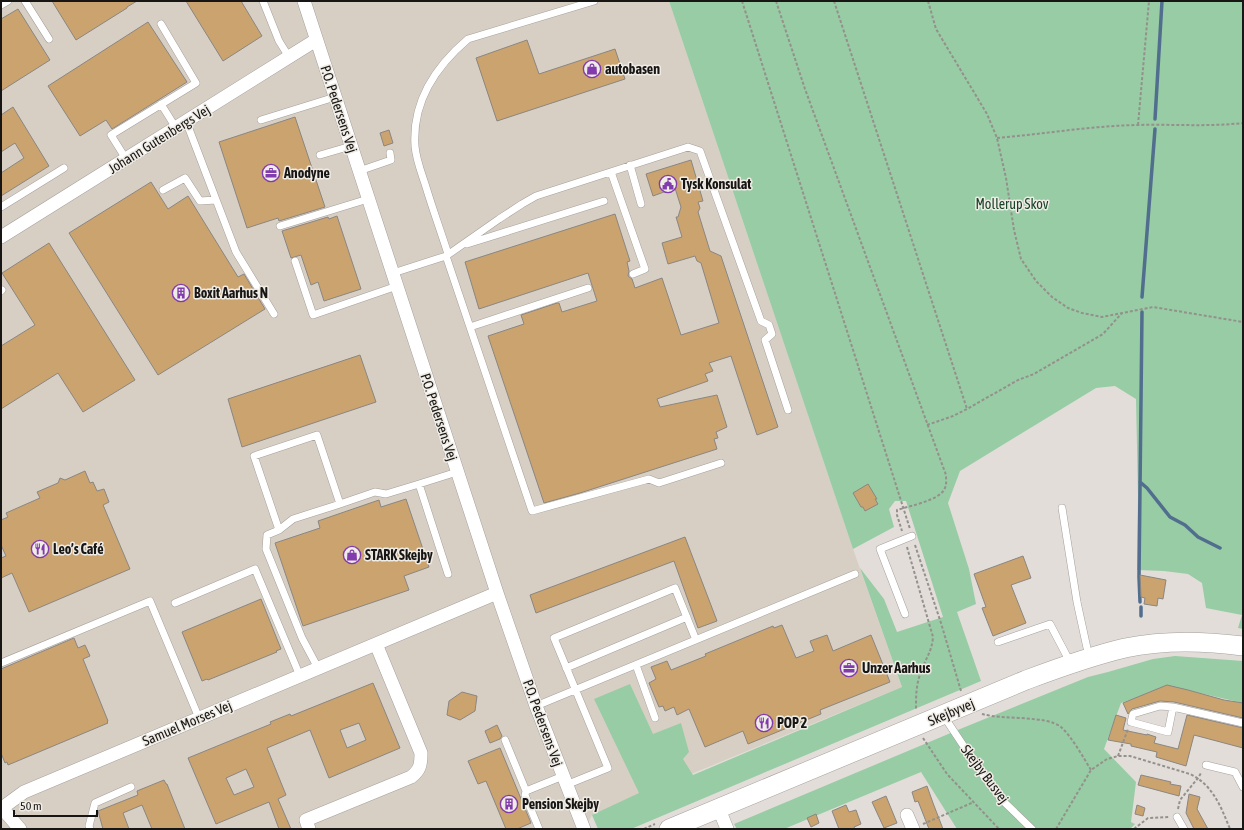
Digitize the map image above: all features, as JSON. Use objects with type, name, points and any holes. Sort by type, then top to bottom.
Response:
[{"type":"street","name":"P.O. Pedersens Vej","points":[[304,1],[497,593],[536,706],[584,829]]},
{"type":"street","name":"Johann Gutenbergs Vej","points":[[1,238],[316,40]]},
{"type":"street","name":"Samuel Morses Vej","points":[[2,811],[24,792],[497,593]]},
{"type":"street","name":"Skejbyvej","points":[[670,829],[1032,678],[1071,664],[1126,648],[1158,643],[1191,642],[1243,646]]},
{"type":"street","points":[[309,829],[306,820],[411,777],[418,771],[421,763],[421,753],[376,644]]},
{"type":"street","points":[[719,809],[727,829]]},
{"type":"street","points":[[2,811],[20,829]]},
{"type":"street","points":[[907,814],[912,829]]},
{"type":"lane","points":[[25,1],[49,39]]},
{"type":"lane","points":[[263,1],[279,41],[289,57]]},
{"type":"lane","points":[[594,1],[468,39],[453,52],[440,67],[429,85],[418,110],[415,130],[415,148],[419,165],[470,327],[532,511],[648,479],[659,483],[721,464]]},
{"type":"lane","points":[[126,159],[111,135],[196,83],[161,24]]},
{"type":"lane","points":[[261,120],[335,97]]},
{"type":"lane","points":[[161,104],[181,124],[216,200],[236,252],[274,314]]},
{"type":"lane","points":[[320,155],[351,146]]},
{"type":"lane","points":[[393,273],[447,255],[536,196],[688,147],[700,151],[761,322],[769,325],[772,334],[766,340],[788,410]]},
{"type":"lane","points":[[359,171],[391,160],[390,153]]},
{"type":"lane","points":[[630,165],[641,204]]},
{"type":"lane","points":[[1,207],[64,168]]},
{"type":"lane","points":[[611,172],[645,269],[633,274]]},
{"type":"lane","points":[[163,190],[185,178],[200,201],[216,200]]},
{"type":"lane","points":[[280,226],[368,199]]},
{"type":"lane","points":[[459,246],[604,201]]},
{"type":"lane","points":[[295,261],[313,315],[397,286]]},
{"type":"lane","points":[[470,327],[588,288]]},
{"type":"lane","points":[[279,530],[254,456],[317,435],[340,504]]},
{"type":"lane","points":[[318,668],[302,638],[266,549],[268,535],[279,530],[293,519],[375,492],[386,494],[457,472]]},
{"type":"lane","points":[[419,484],[448,574]]},
{"type":"lane","points":[[1062,508],[1077,602],[1087,648]]},
{"type":"lane","points":[[905,614],[880,549],[912,536]]},
{"type":"lane","points":[[175,603],[255,569],[300,676]]},
{"type":"lane","points":[[536,706],[855,574]]},
{"type":"lane","points":[[526,791],[608,768],[554,638],[675,588],[696,640]]},
{"type":"lane","points":[[1,663],[150,601],[199,718]]},
{"type":"lane","points":[[566,668],[687,617]]},
{"type":"lane","points":[[998,642],[1050,624],[1071,664]]},
{"type":"lane","points":[[636,665],[655,718]]},
{"type":"lane","points":[[1173,707],[1168,732],[1130,722],[1133,714],[1160,706],[1173,707],[1243,723]]},
{"type":"lane","name":"Skejby Busvej","points":[[943,715],[1002,800],[1032,829]]},
{"type":"lane","points":[[506,740],[526,791],[525,795],[538,829]]},
{"type":"lane","points":[[1206,765],[1234,772],[1243,787]]},
{"type":"lane","points":[[90,829],[89,826],[95,803],[131,787]]},
{"type":"lane","points":[[1177,817],[1184,829]]},
{"type":"path","points":[[742,1],[912,536],[970,704],[983,714],[1003,718],[1052,723],[1061,728],[1078,749],[1091,770]]},
{"type":"path","points":[[776,1],[805,89],[946,475],[947,483],[941,494],[935,498],[897,510],[897,515],[933,637],[933,646],[921,670],[917,684],[916,726],[947,774],[999,829]]},
{"type":"path","points":[[834,1],[966,409]]},
{"type":"path","points":[[928,1],[936,29],[987,114],[997,138],[1006,178],[1014,230],[1021,259],[1036,281],[1052,297],[1068,308],[1082,314],[1102,316],[1153,307],[1243,322]]},
{"type":"path","points":[[1138,125],[1149,1]]},
{"type":"path","points":[[997,138],[1106,126],[1222,126],[1243,123]]},
{"type":"path","points":[[927,425],[953,416],[1018,380],[1034,374],[1103,334],[1123,312]]},
{"type":"path","points":[[1118,756],[1130,722]]},
{"type":"path","points":[[1056,829],[1091,770],[1106,759],[1118,756],[1130,756],[1184,772],[1198,778],[1212,790],[1230,829]]},
{"type":"path","points":[[1180,803],[1180,800],[1198,778],[1206,765]]},
{"type":"path","points":[[912,829],[974,802]]},
{"type":"path","points":[[1134,829],[1148,818],[1177,817]]},
{"type":"path","points":[[1137,829],[1139,824]]},
{"type":"shaded area","points":[[1,1],[669,1],[853,549],[902,687],[592,815],[585,829],[1,829]]},
{"type":"green space","name":"Mollerup Skov","points":[[669,1],[1243,1],[1243,629],[1238,628],[1242,615],[1206,608],[1202,583],[1188,574],[1137,570],[1138,496],[1136,399],[1115,386],[1096,388],[960,471],[948,503],[969,569],[976,604],[957,612],[981,681],[631,829],[598,829],[592,815],[639,793],[594,699],[630,684],[653,734],[681,723],[689,752],[683,759],[693,775],[902,687],[860,568],[884,599],[897,632],[943,617],[906,501],[895,501],[889,509],[894,527],[853,549]]},
{"type":"green space","points":[[1175,656],[1243,661],[1243,703],[1169,686],[1121,703],[1104,749],[1136,782],[1131,822],[1135,824],[1130,829],[957,829],[921,772],[784,829],[737,829],[734,824],[1088,677],[1153,659]]},
{"type":"building","points":[[52,1],[137,1],[76,40]]},
{"type":"building","points":[[186,1],[241,1],[262,36],[223,61]]},
{"type":"building","points":[[18,9],[50,60],[1,91],[1,19]]},
{"type":"building","points":[[148,22],[187,82],[112,129],[106,120],[80,136],[48,86]]},
{"type":"building","points":[[527,40],[539,74],[615,49],[625,79],[497,121],[476,58]]},
{"type":"building","points":[[13,107],[49,166],[1,196],[1,173],[24,158],[15,143],[1,152],[1,115]]},
{"type":"building","name":"Anodyne","points":[[295,117],[325,207],[279,221],[278,218],[247,228],[219,142]]},
{"type":"building","points":[[389,130],[393,143],[384,146],[380,133]]},
{"type":"building","points":[[691,160],[703,201],[698,202],[700,208],[698,212],[710,251],[721,256],[778,427],[757,435],[731,356],[709,363],[713,371],[705,374],[708,381],[657,399],[660,407],[717,395],[727,427],[716,432],[718,438],[714,439],[717,449],[544,503],[488,336],[524,324],[521,315],[557,303],[559,303],[562,312],[597,301],[588,273],[479,309],[465,262],[615,214],[630,261],[627,262],[629,271],[628,276],[632,279],[635,288],[662,278],[681,335],[719,323],[701,263],[697,261],[695,256],[668,264],[662,243],[682,237],[676,217],[678,217],[681,207],[675,188],[653,196],[646,174]]},
{"type":"building","name":"Boxit Aarhus N","points":[[151,182],[168,209],[188,196],[238,277],[244,274],[265,309],[158,375],[69,233]]},
{"type":"building","points":[[337,216],[361,289],[324,301],[318,282],[311,285],[301,255],[291,258],[282,231],[328,217],[329,219]]},
{"type":"building","points":[[49,243],[135,380],[83,412],[58,373],[1,409],[1,346],[35,325],[2,273]]},
{"type":"building","points":[[360,355],[376,402],[242,447],[228,399]]},
{"type":"building","points":[[85,471],[90,483],[93,482],[97,491],[104,489],[109,502],[103,505],[130,569],[29,612],[12,573],[1,578],[1,558],[6,556],[1,545],[1,520],[8,517],[6,513],[40,498],[37,492],[58,483],[60,478],[65,480]]},
{"type":"building","points":[[868,484],[877,499],[875,499],[878,504],[865,511],[853,493]]},
{"type":"building","name":"STARK Skejby","points":[[406,499],[429,567],[404,576],[409,590],[303,626],[275,543],[320,528],[318,521],[379,500],[381,507]]},
{"type":"building","points":[[685,537],[717,621],[698,628],[674,561],[536,613],[530,595]]},
{"type":"building","points":[[1023,556],[1031,578],[1011,585],[1026,623],[993,636],[982,608],[986,607],[974,574]]},
{"type":"building","points":[[1140,575],[1166,580],[1163,599],[1158,598],[1157,606],[1144,604],[1145,598],[1141,597]]},
{"type":"building","points":[[261,599],[281,649],[208,680],[202,681],[182,632]]},
{"type":"building","name":"POP 2","points":[[782,625],[796,658],[814,651],[810,641],[827,635],[833,651],[871,635],[890,682],[820,710],[821,714],[748,744],[743,731],[705,747],[689,709],[677,715],[674,707],[665,711],[663,706],[659,707],[649,683],[656,679],[651,667],[667,661],[671,670],[706,656],[705,654],[773,626],[774,628]]},
{"type":"building","points":[[74,638],[78,648],[85,645],[90,656],[83,659],[108,723],[8,765],[7,762],[5,763],[1,753],[1,669]]},
{"type":"building","points":[[373,683],[400,748],[329,778],[310,730],[267,748],[286,795],[278,799],[291,829],[279,829],[269,802],[216,824],[188,758],[271,724],[270,722],[290,714],[291,716]],"holes":[[[359,723],[366,740],[347,748],[340,730]],[[246,769],[254,787],[234,795],[226,778]]]},
{"type":"building","points":[[1167,685],[1224,700],[1243,703],[1243,718],[1174,702],[1160,701],[1132,709],[1128,714],[1123,703]]},
{"type":"building","points":[[462,692],[477,696],[475,711],[460,720],[447,715],[449,701]]},
{"type":"building","points":[[1116,715],[1126,718],[1123,730],[1156,737],[1154,743],[1178,749],[1187,715],[1243,728],[1243,748],[1194,735],[1186,766],[1156,757],[1157,752],[1131,746],[1131,744],[1108,740]]},
{"type":"building","points":[[497,725],[502,736],[500,739],[490,743],[485,731]]},
{"type":"building","name":"Pension Skejby","points":[[500,748],[531,823],[517,829],[506,829],[486,781],[478,784],[468,761]]},
{"type":"building","points":[[1141,775],[1171,782],[1170,784],[1181,786],[1179,796],[1138,785]]},
{"type":"building","points":[[164,780],[185,829],[152,829],[142,805],[123,813],[129,829],[103,829],[98,811],[138,795],[137,791]]},
{"type":"building","points":[[927,786],[943,829],[929,829],[918,801],[915,802],[912,792]]},
{"type":"building","points":[[1189,794],[1200,797],[1197,809],[1208,829],[1194,829],[1186,813]]},
{"type":"building","points":[[886,796],[897,823],[884,828],[872,802]]},
{"type":"building","points":[[846,805],[849,812],[856,810],[861,824],[854,827],[855,829],[839,829],[832,811]]},
{"type":"building","points":[[1137,805],[1145,808],[1143,816],[1135,814]]},
{"type":"building","points":[[816,814],[819,823],[811,827],[807,818]]},
{"type":"waterway","points":[[1155,119],[1162,1]]},
{"type":"waterway","points":[[1142,297],[1155,129]]},
{"type":"waterway","points":[[1140,602],[1142,312]]},
{"type":"waterway","points":[[1140,482],[1147,488],[1170,517],[1185,525],[1198,537],[1220,548]]},
{"type":"waterway","points":[[1141,607],[1141,616]]},
{"type":"place","name":"autobasen","points":[[592,69]]},
{"type":"place","name":"Anodyne","points":[[271,173]]},
{"type":"place","name":"Tysk Konsulat","points":[[668,184]]},
{"type":"place","name":"Boxit Aarhus N","points":[[181,293]]},
{"type":"place","name":"Leo’s Café","points":[[40,549]]},
{"type":"place","name":"STARK Skejby","points":[[352,555]]},
{"type":"place","name":"Unzer Aarhus","points":[[849,668]]},
{"type":"place","name":"POP 2","points":[[764,723]]},
{"type":"place","name":"Pension Skejby","points":[[509,804]]}]
